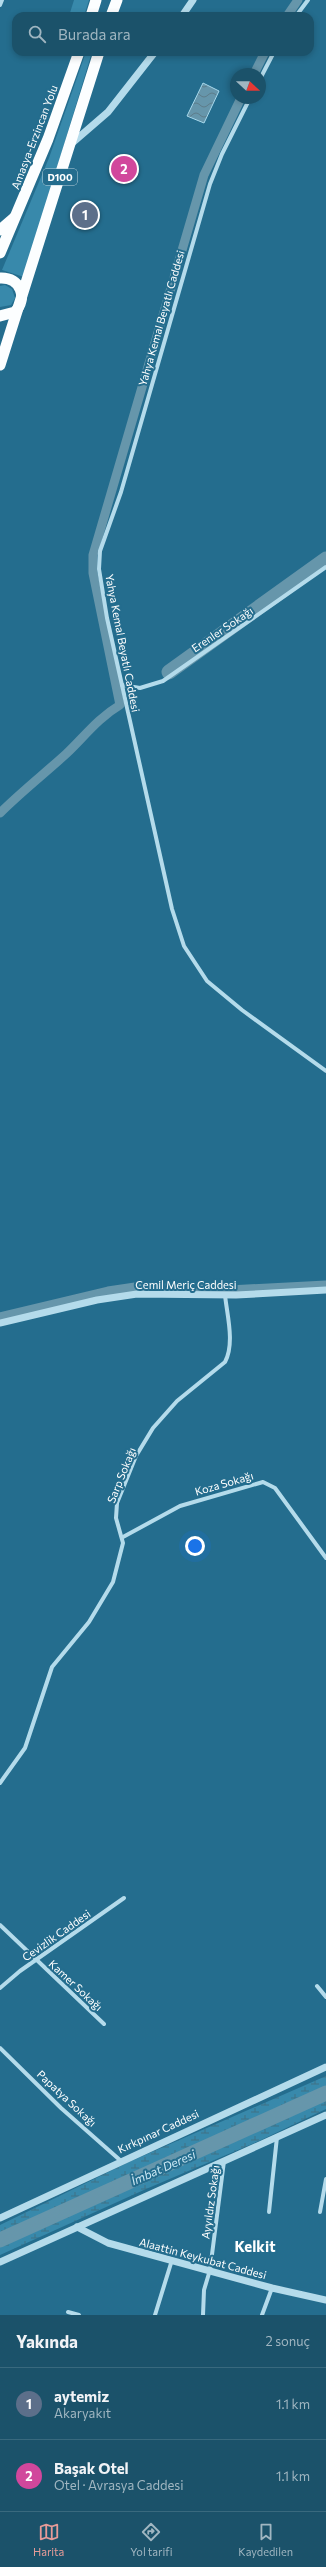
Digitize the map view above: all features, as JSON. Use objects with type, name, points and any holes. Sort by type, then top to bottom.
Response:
[{"type":"highway","points":[[92,12],[96,0]]},
{"type":"highway","points":[[112,12],[117,0]]},
{"type":"highway","name":"Amasya-Erzincan Yolu","points":[[0,253],[48,139],[78,56]]},
{"type":"highway","name":"D100","points":[[0,365],[22,302],[98,56]]},
{"type":"highway","points":[[0,230],[17,215]]},
{"type":"highway","points":[[0,316],[14,312],[22,302],[21,289],[17,284],[2,278]]},
{"type":"street","points":[[0,4],[2,0]]},
{"type":"street","points":[[185,12],[193,0]]},
{"type":"street","points":[[299,12],[308,0]]},
{"type":"street","points":[[70,145],[108,112],[152,56]]},
{"type":"street","points":[[266,68],[272,56]]},
{"type":"street","name":"Yahya Kemal Beyatlı Caddesi","points":[[247,104],[222,154],[210,184],[120,492],[100,551],[99,569],[107,618],[172,909],[187,953],[199,972],[217,991],[326,1071]]},
{"type":"street","name":"Erenler Sokağı","points":[[122,685],[140,688],[163,681],[326,567]]},
{"type":"street","name":"Cemil Meriç Caddesi","points":[[0,1323],[97,1300],[137,1294],[225,1295],[326,1290]]},
{"type":"street","name":"Sarp Sokağı","points":[[0,1783],[16,1763],[25,1748],[52,1668],[89,1622],[113,1582],[120,1563],[123,1537],[116,1518],[117,1503],[145,1441],[177,1401],[217,1369],[228,1356],[229,1335],[225,1295]]},
{"type":"street","name":"Koza Sokağı","points":[[123,1537],[180,1506],[263,1482],[275,1488],[326,1558]]},
{"type":"street","name":"Cevizlik Caddesi","points":[[0,1988],[36,1960],[124,1898]]},
{"type":"street","name":"Kamer Sokağı","points":[[0,1925],[104,2024]]},
{"type":"street","points":[[317,1986],[326,1997]]},
{"type":"street","name":"Papatya Sokağı","points":[[0,2048],[61,2108],[121,2161]]},
{"type":"street","name":"Kırkpınar Caddesi","points":[[0,2218],[326,2066]]},
{"type":"street","points":[[0,2262],[326,2115]]},
{"type":"street","points":[[269,2212],[277,2138]]},
{"type":"street","name":"Ayyıldız Sokağı","points":[[203,2315],[204,2290],[210,2270],[224,2160]]},
{"type":"street","points":[[320,2212],[326,2179]]},
{"type":"street","name":"Alaattin Keykubat Caddesi","points":[[77,2227],[100,2240],[272,2288],[326,2300]]},
{"type":"street","points":[[155,2315],[172,2260]]},
{"type":"street","points":[[262,2315],[272,2288]]},
{"type":"street","points":[[68,2312],[79,2315]]},
{"type":"green space","points":[[74,0],[89,0],[85,12],[70,12]]},
{"type":"green space","points":[[85,56],[91,56],[24,277],[2,270],[49,158]]},
{"type":"green space","points":[[5,285],[12,289],[15,298],[11,305],[0,307],[0,286]]},
{"type":"green space","points":[[326,2076],[326,2109],[261,2140],[146,2189],[0,2255],[0,2225],[129,2162]]},
{"type":"water","points":[[203,83],[219,91],[204,123],[187,116]]},
{"type":"waterway","points":[[290,12],[298,0]]},
{"type":"waterway","points":[[257,68],[263,56]]},
{"type":"waterway","points":[[0,813],[66,754],[98,722],[120,705],[93,573],[93,555],[204,175],[238,104]]},
{"type":"waterway","points":[[169,672],[326,559]]},
{"type":"waterway","points":[[0,1317],[108,1291],[135,1287],[229,1290],[326,1285]]},
{"type":"waterway","name":"İmbat Deresi","points":[[0,2240],[326,2093]]},
{"type":"place","name":"Başak Otel","points":[[124,169]]},
{"type":"place","name":"aytemiz","points":[[85,215]]},
{"type":"district","name":"Kelkit","points":[[255,2246]]}]
